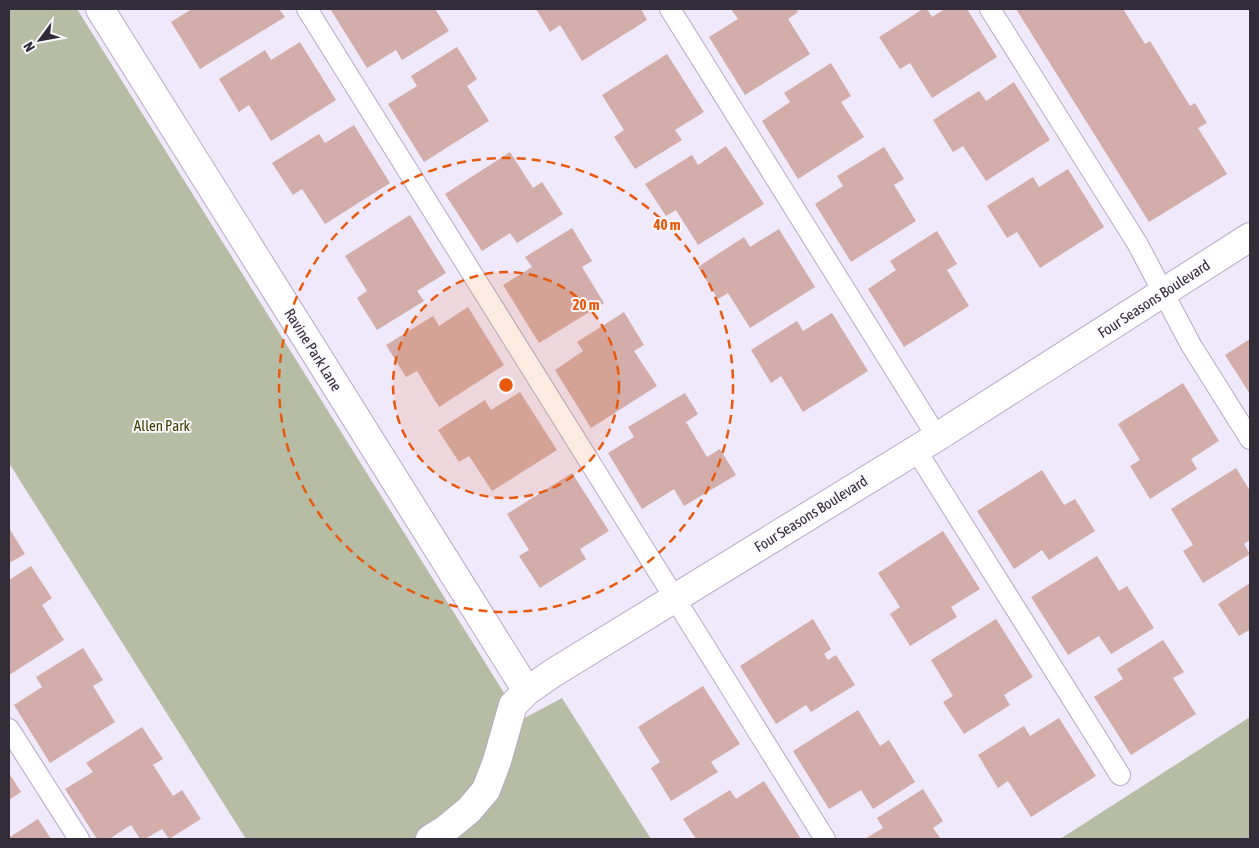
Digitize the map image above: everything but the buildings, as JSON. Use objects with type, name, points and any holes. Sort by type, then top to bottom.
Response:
[{"type":"street","name":"Ravine Park Lane","points":[[100,9],[526,691]]},
{"type":"street","name":"Four Seasons Boulevard","points":[[430,839],[446,829],[469,810],[486,790],[497,761],[513,705],[526,691],[552,673],[927,444],[1250,237]]},
{"type":"lane","points":[[307,9],[825,839]]},
{"type":"lane","points":[[670,9],[1120,775]]},
{"type":"lane","points":[[990,9],[1137,243],[1191,345],[1250,439]]},
{"type":"lane","points":[[9,729],[79,839]]},
{"type":"green space","name":"Allen Park","points":[[9,9],[77,9],[521,720],[562,698],[651,839],[246,839],[9,463]]},
{"type":"green space","points":[[1250,717],[1250,839],[1060,839]]}]
